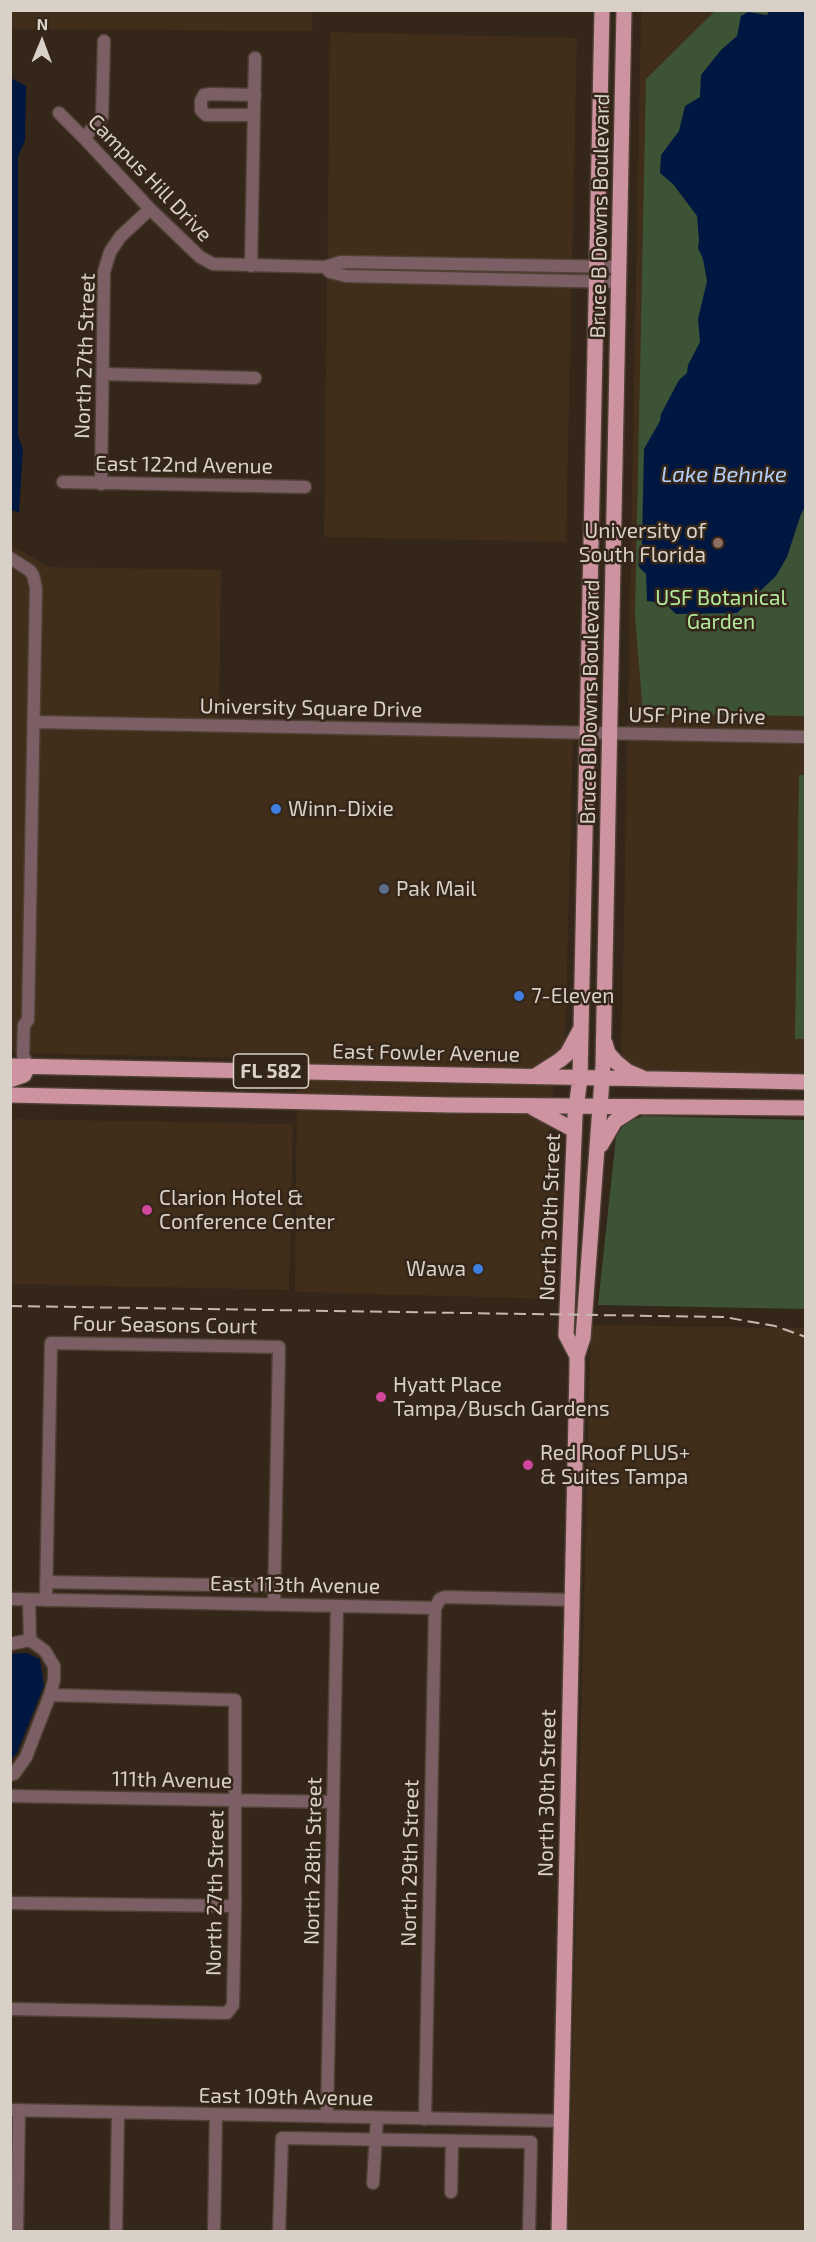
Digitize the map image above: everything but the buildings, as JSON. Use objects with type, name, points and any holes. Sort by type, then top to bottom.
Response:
[{"type":"main road","name":"Bruce B Downs Boulevard","points":[[580,1078],[602,10]]},
{"type":"main road","name":"Bruce B Downs Boulevard","points":[[600,1106],[611,734],[624,10]]},
{"type":"main road","points":[[532,1077],[567,1054],[581,1028]]},
{"type":"main road","points":[[603,1038],[608,1053],[616,1062],[627,1071],[646,1080]]},
{"type":"main road","name":"East Fowler Avenue","points":[[10,1066],[806,1082]]},
{"type":"main road","points":[[10,1080],[24,1075],[28,1066]]},
{"type":"main road","name":"North 30th Street","points":[[578,1356],[566,1335],[574,1130],[580,1078]]},
{"type":"main road","name":"FL 582","points":[[10,1095],[528,1106],[806,1108]]},
{"type":"main road","points":[[528,1106],[574,1130]]},
{"type":"main road","name":"North 30th Street","points":[[560,2232],[578,1356],[584,1338],[600,1106]]},
{"type":"main road","points":[[598,1150],[610,1126],[624,1113],[637,1107]]},
{"type":"street","points":[[84,138],[102,117],[104,41]]},
{"type":"street","points":[[251,266],[255,58]]},
{"type":"street","points":[[254,115],[206,115],[201,110],[201,101],[204,95],[211,94],[255,95]]},
{"type":"street","name":"Campus Hill Drive","points":[[59,113],[150,209],[200,257],[213,264],[325,267],[341,262],[620,274]]},
{"type":"street","name":"North 27th Street","points":[[101,484],[104,272],[110,252],[120,237],[150,209]]},
{"type":"street","points":[[103,374],[255,378]]},
{"type":"street","name":"East 122nd Avenue","points":[[63,482],[305,487]]},
{"type":"street","points":[[10,558],[29,570],[33,575],[36,588],[28,1020],[24,1025],[23,1055],[28,1066]]},
{"type":"street","name":"University Square Drive","points":[[34,722],[587,732]]},
{"type":"street","name":"USF Pine Drive","points":[[587,732],[806,737]]},
{"type":"street","name":"Four Seasons Court","points":[[46,1600],[51,1343],[256,1346],[279,1347],[274,1605]]},
{"type":"street","points":[[46,1582],[274,1586]]},
{"type":"street","name":"East 113th Avenue","points":[[10,1599],[435,1608],[440,1599],[445,1597],[573,1600]]},
{"type":"street","points":[[28,1600],[30,1640]]},
{"type":"street","name":"North 28th Street","points":[[327,2117],[338,1606]]},
{"type":"street","name":"North 29th Street","points":[[425,2119],[435,1608]]},
{"type":"street","points":[[10,1644],[30,1640],[45,1651],[54,1666],[50,1695],[26,1757],[14,1774],[10,1775]]},
{"type":"street","name":"North 27th Street","points":[[10,2009],[227,2013],[232,2005],[236,1700],[50,1695]]},
{"type":"street","name":"111th Avenue","points":[[10,1796],[333,1802]]},
{"type":"street","points":[[10,1903],[235,1906]]},
{"type":"street","points":[[15,2110],[17,2232]]},
{"type":"street","name":"East 109th Avenue","points":[[15,2110],[118,2114],[562,2121]]},
{"type":"street","points":[[116,2232],[118,2114]]},
{"type":"street","points":[[214,2232],[216,2115]]},
{"type":"street","points":[[373,2183],[377,2118]]},
{"type":"street","points":[[279,2232],[282,2138],[531,2142],[529,2232]]},
{"type":"street","points":[[451,2193],[452,2142]]},
{"type":"shaded area","points":[[11,10],[313,11],[312,31],[11,29]]},
{"type":"shaded area","name":"USF Botanical Garden","points":[[641,11],[805,11],[805,1079],[621,1075]]},
{"type":"shaded area","points":[[330,32],[577,38],[566,542],[324,537]]},
{"type":"shaded area","points":[[10,544],[48,567],[221,570],[219,732],[573,737],[564,1046],[555,1056],[550,1134],[558,1137],[555,1299],[295,1292],[297,1059],[11,1053]]},
{"type":"shaded area","points":[[11,1119],[293,1124],[289,1290],[11,1284]]},
{"type":"shaded area","points":[[591,1325],[805,1328],[805,2231],[568,2232]]},
{"type":"green space","name":"Lake Behnke","points":[[715,11],[805,11],[805,716],[643,714],[635,616],[646,79]]},
{"type":"green space","points":[[799,775],[806,775],[805,1039],[795,1039]]},
{"type":"green space","points":[[643,1116],[805,1120],[805,1309],[598,1305],[616,1137],[625,1123]]},
{"type":"water","name":"Lake Behnke","points":[[769,11],[805,11],[805,507],[787,557],[776,576],[737,613],[676,614],[665,603],[647,601],[646,574],[638,564],[647,555],[646,547],[642,544],[644,449],[679,380],[687,373],[688,365],[700,342],[698,319],[707,281],[703,259],[698,248],[697,216],[673,184],[660,173],[661,155],[679,131],[685,106],[700,97],[701,75],[721,50],[737,36],[741,16],[748,12],[767,15]]},
{"type":"water","points":[[11,78],[26,86],[25,141],[18,156],[18,436],[23,449],[19,513],[10,509]]},
{"type":"water","points":[[27,1653],[40,1659],[44,1686],[17,1753],[11,1759],[11,1654]]},
{"type":"railway","points":[[10,1306],[724,1317],[775,1326],[806,1337]]},
{"type":"place","name":"University of South Florida","points":[[718,543]]},
{"type":"place","name":"Winn-Dixie","points":[[276,809]]},
{"type":"place","name":"Pak Mail","points":[[384,889]]},
{"type":"place","name":"7-Eleven","points":[[519,996]]},
{"type":"place","name":"Clarion Hotel & Conference Center","points":[[147,1210]]},
{"type":"place","name":"Wawa","points":[[478,1269]]},
{"type":"place","name":"Hyatt Place Tampa/Busch Gardens","points":[[381,1397]]},
{"type":"place","name":"Red Roof PLUS+ & Suites Tampa","points":[[528,1465]]}]
